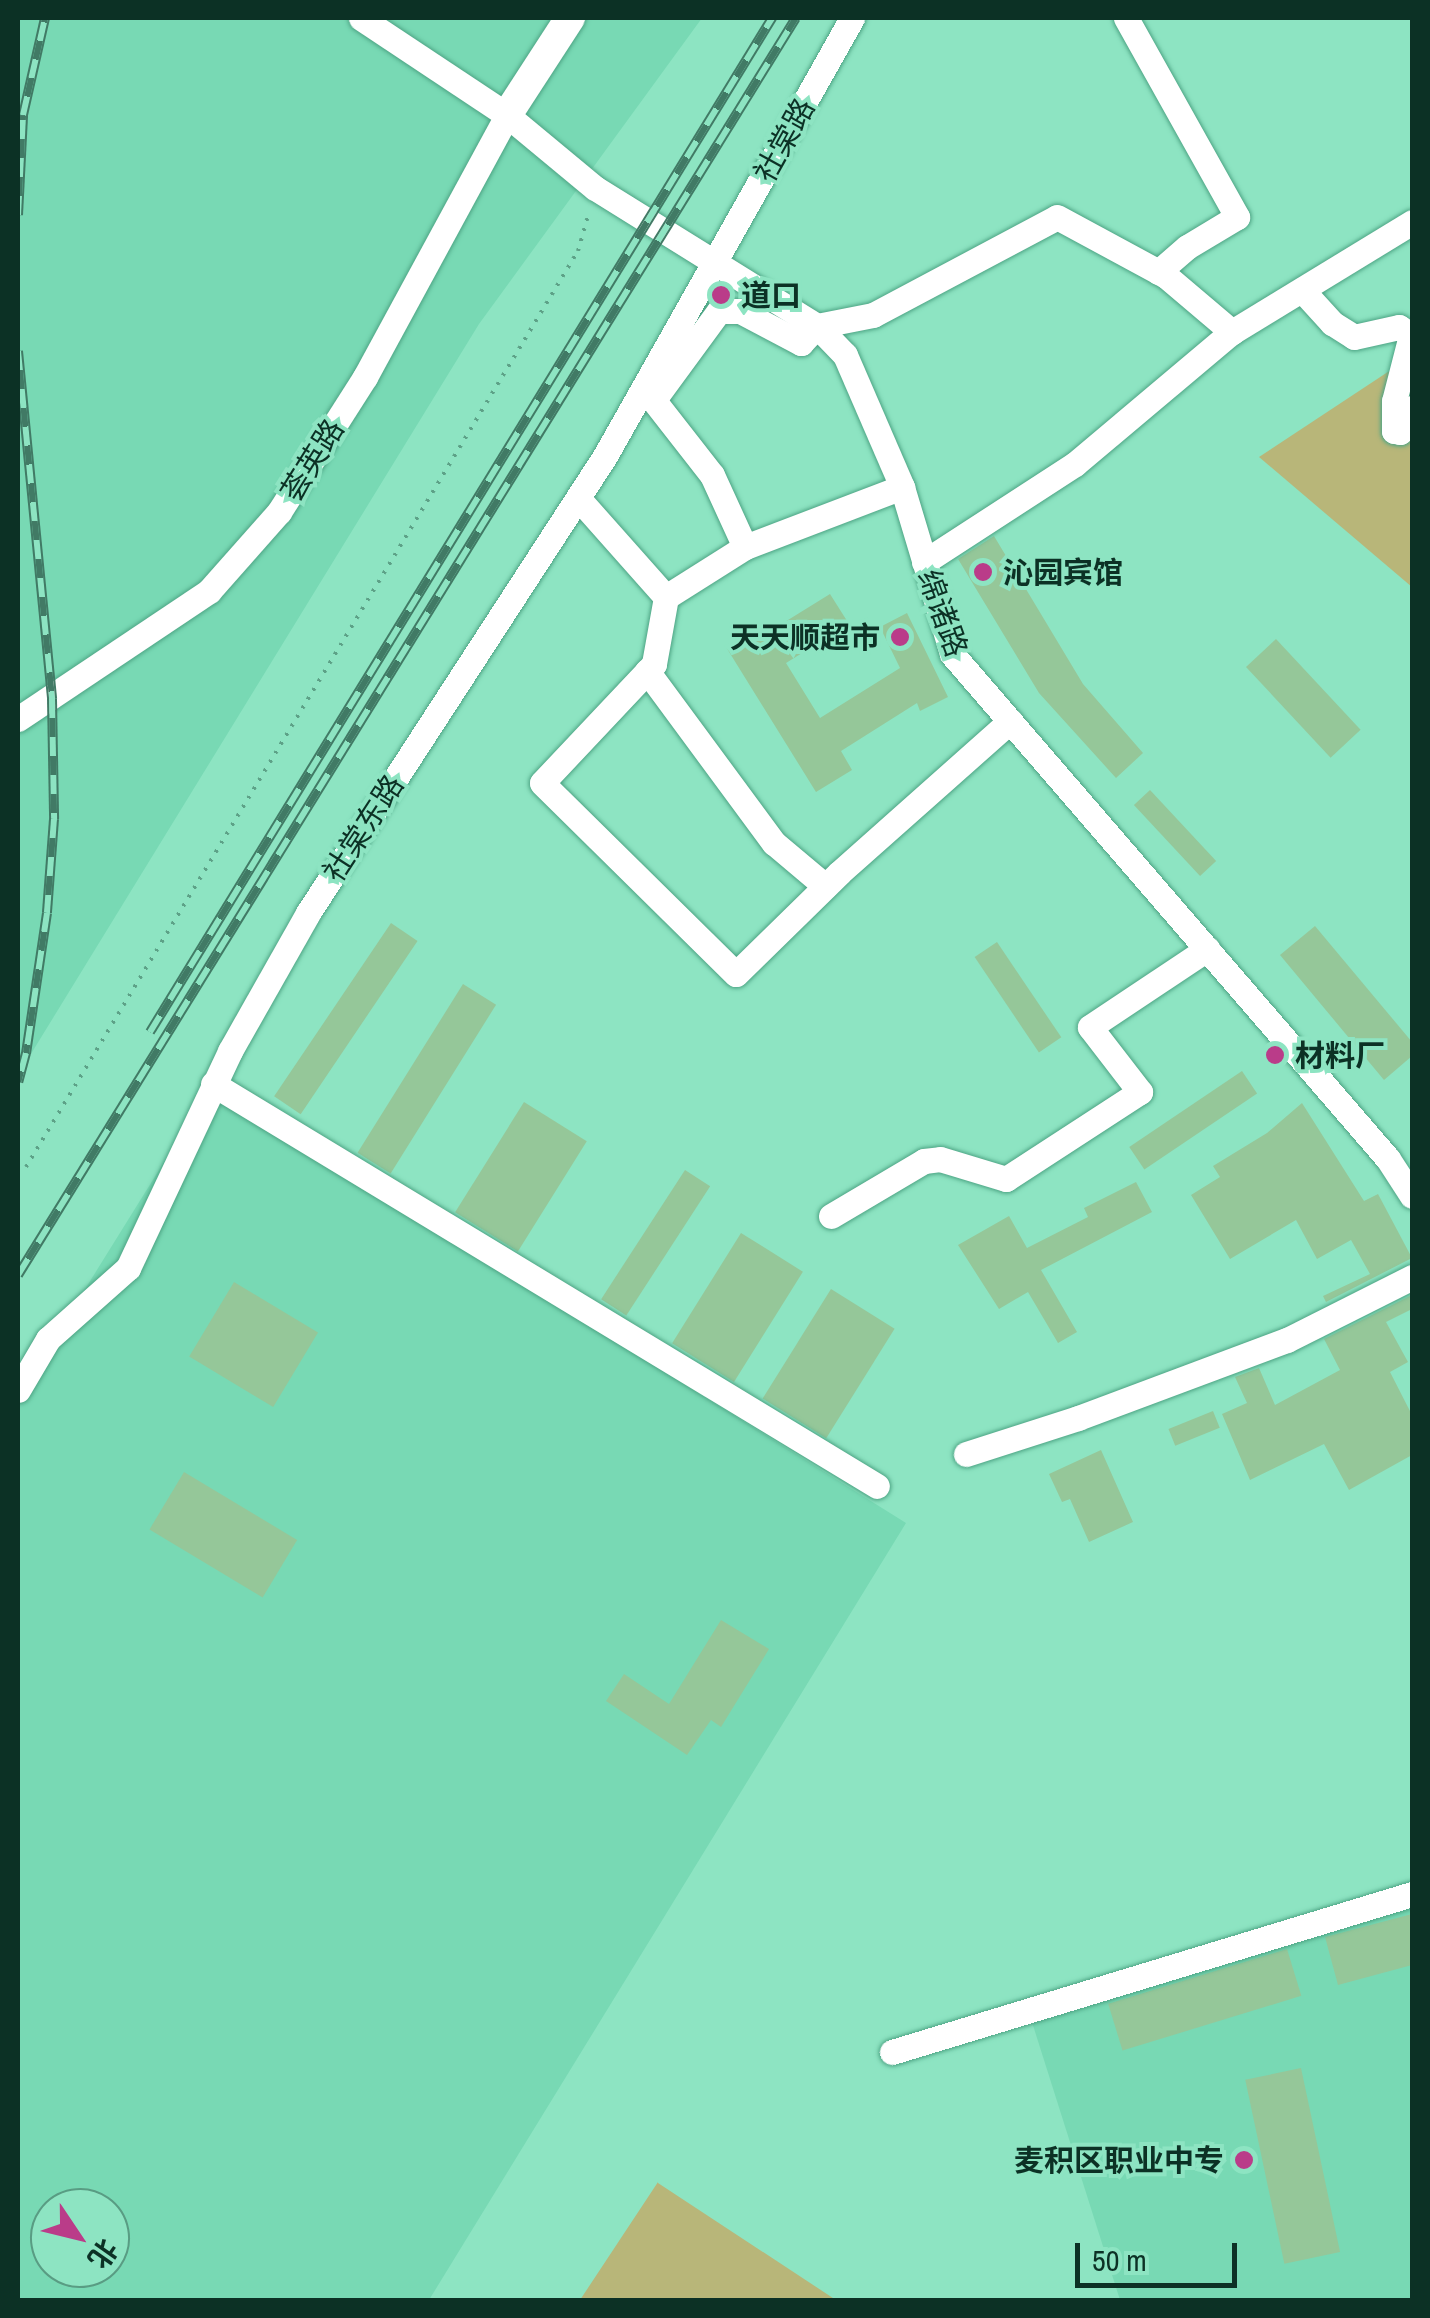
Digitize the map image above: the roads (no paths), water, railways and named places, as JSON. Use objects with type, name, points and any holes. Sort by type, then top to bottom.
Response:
[{"type":"main road","points":[[508,115],[570,18]]},
{"type":"street","name":"绵诸路","points":[[361,18],[508,115],[595,188],[817,326],[845,355],[902,487],[952,654],[1207,950],[1405,1168],[1412,1196]]},
{"type":"street","name":"社棠路","points":[[715,263],[852,18]]},
{"type":"street","points":[[1126,18],[1237,217],[1187,247],[1158,272]]},
{"type":"street","name":"荟英路","points":[[18,719],[209,591],[279,512],[364,376],[508,115]]},
{"type":"street","points":[[746,547],[712,475],[649,393],[719,311],[740,310],[800,343],[817,326],[873,315],[1057,217],[1158,272],[1232,332]]},
{"type":"street","points":[[924,562],[1076,464],[1232,332],[1412,222]]},
{"type":"street","name":"社棠东路","points":[[18,1390],[48,1339],[128,1268],[213,1084],[308,912],[649,393],[715,263]]},
{"type":"street","points":[[1302,290],[1332,323],[1354,337],[1400,327],[1411,335],[1394,401],[1394,431],[1400,432],[1412,408]]},
{"type":"street","points":[[902,487],[746,547],[666,597],[654,664],[542,783],[736,974],[826,886],[1010,722]]},
{"type":"street","points":[[578,498],[666,597]]},
{"type":"street","points":[[647,671],[774,844],[826,886]]},
{"type":"street","points":[[831,1216],[924,1161],[940,1159],[1006,1180],[1140,1092],[1090,1027],[1207,950]]},
{"type":"street","points":[[213,1084],[877,1486]]},
{"type":"street","points":[[966,1454],[1287,1340],[1412,1277]]},
{"type":"street","points":[[892,2052],[1412,1894]]},
{"type":"railway","points":[[18,215],[23,115],[45,18]]},
{"type":"railway","points":[[150,1032],[772,18]]},
{"type":"railway","points":[[18,1275],[796,18]]},
{"type":"railway","points":[[18,351],[52,699],[54,819],[47,913],[18,1082]]},
{"type":"place","name":"道口","points":[[721,295]]},
{"type":"place","name":"沁园宾馆","points":[[983,572]]},
{"type":"place","name":"天天顺超市","points":[[900,637]]},
{"type":"place","name":"材料厂","points":[[1275,1055]]},
{"type":"place","name":"麦积区职业中专","points":[[1244,2160]]}]
